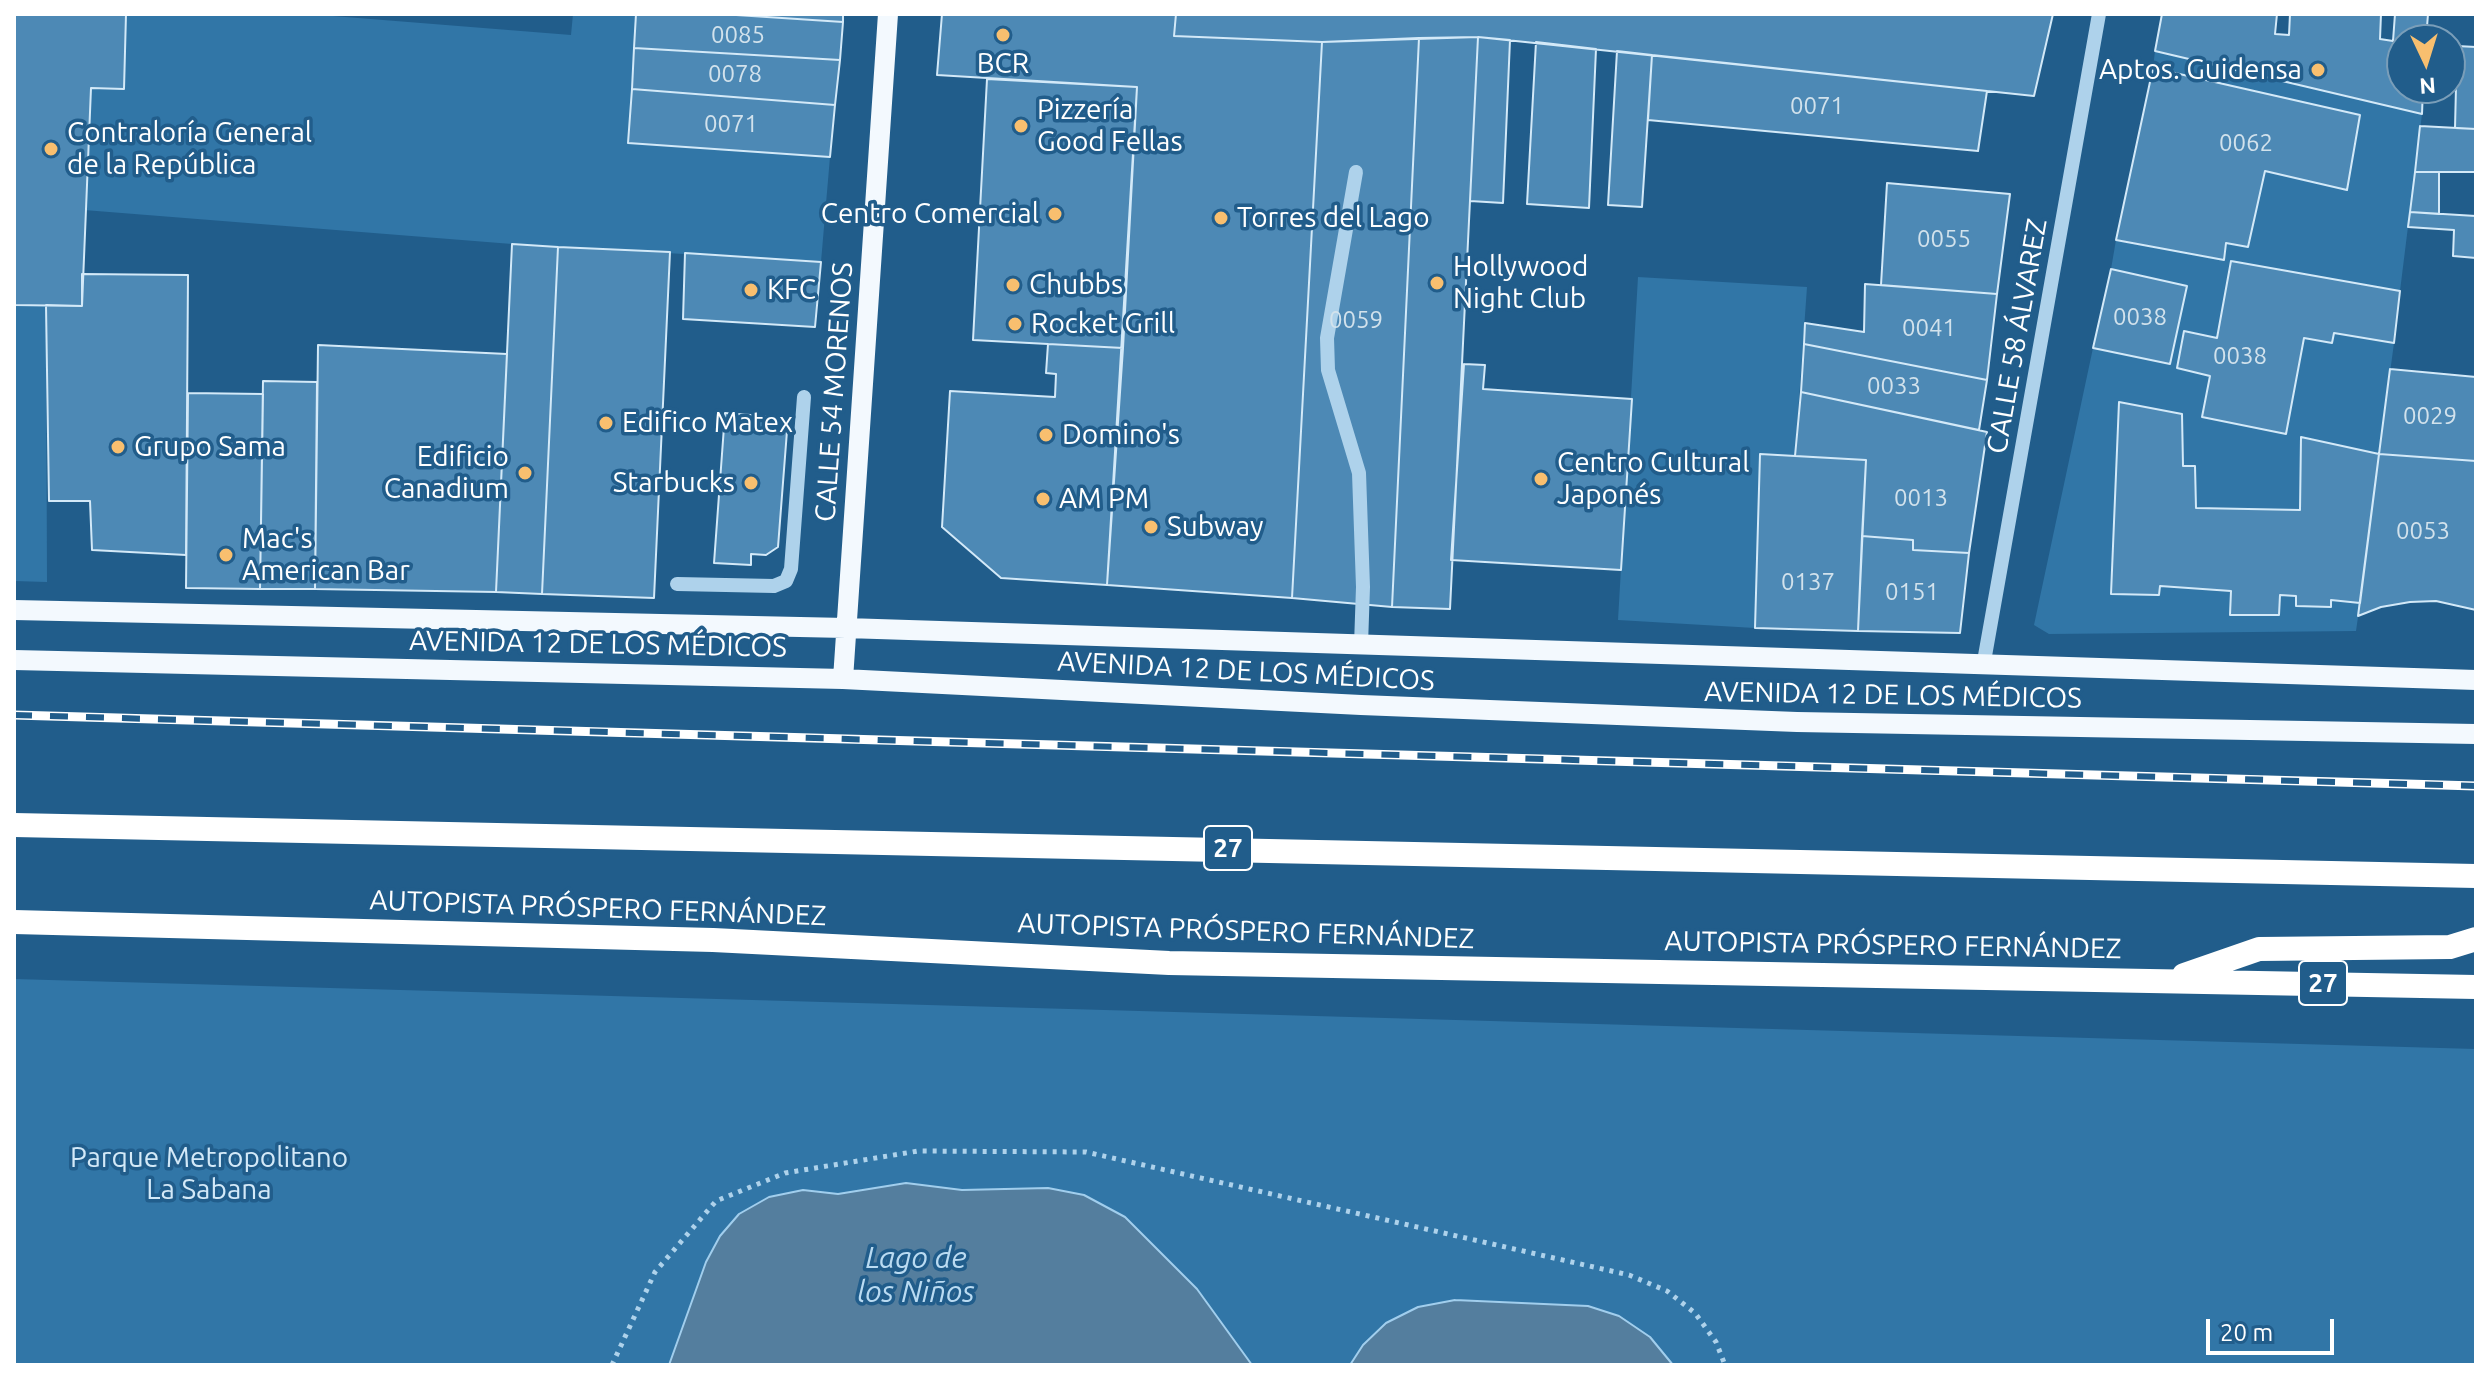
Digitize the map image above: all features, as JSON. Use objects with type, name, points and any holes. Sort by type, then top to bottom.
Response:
[{"type":"highway","name":"27","points":[[14,825],[2476,876]]},
{"type":"highway","points":[[2442,875],[2476,891]]},
{"type":"highway","name":"AUTOPISTA PRÓSPERO FERNÁNDEZ","points":[[14,922],[713,940],[1169,963],[2476,987]]},
{"type":"highway","points":[[2171,980],[2259,949],[2450,947],[2476,939]]},
{"type":"main road","name":"CALLE 54 MORENOS","points":[[843,679],[888,14]]},
{"type":"main road","name":"AVENIDA 12 DE LOS MÉDICOS","points":[[14,610],[846,628],[1983,667],[2476,680]]},
{"type":"main road","name":"AVENIDA 12 DE LOS MÉDICOS","points":[[14,660],[843,679],[1361,705],[1782,721],[2476,734]]},
{"type":"street","name":"CALLE 58 ÁLVAREZ","points":[[1983,667],[2099,14]]},
{"type":"street","points":[[1356,172],[1327,338],[1328,370],[1359,473],[1363,587],[1361,645]]},
{"type":"street","points":[[677,584],[774,586],[786,581],[791,569],[804,397]]},
{"type":"path","points":[[612,1365],[655,1272],[716,1201],[785,1173],[918,1151],[1086,1152],[1629,1275],[1667,1291],[1695,1313],[1716,1342],[1725,1365]]},
{"type":"green space","points":[[126,14],[308,14],[571,35],[573,14],[636,14],[629,143],[830,157],[821,262],[512,244],[84,210],[91,88],[124,89]]},
{"type":"green space","points":[[2155,51],[2422,114],[2400,291],[2231,261],[2217,338],[2184,332],[2177,368],[2210,376],[2202,417],[2286,434],[2304,338],[2332,343],[2334,333],[2394,343],[2379,454],[2300,510],[2196,508],[2195,467],[2183,466],[2182,414],[2119,402],[2111,594],[2159,595],[2160,586],[2231,591],[2230,615],[2279,615],[2280,595],[2296,596],[2297,606],[2330,607],[2331,600],[2360,603],[2356,631],[2049,634],[2034,625],[2093,348],[2170,364],[2187,287],[2111,269],[2116,240],[2223,260],[2226,243],[2248,246],[2265,171],[2347,189],[2359,115],[2153,68]]},
{"type":"green space","points":[[1638,277],[1807,287],[1795,456],[1760,454],[1755,628],[1618,620]]},
{"type":"green space","points":[[14,305],[46,305],[47,582],[14,581]]},
{"type":"green space","name":"Parque Metropolitano La Sabana","points":[[14,979],[2476,1049],[2476,1365],[14,1365]]},
{"type":"water","name":"Lago de los Niños","points":[[906,1183],[962,1190],[1048,1188],[1084,1195],[1125,1217],[1197,1289],[1252,1365],[669,1365],[706,1262],[720,1236],[739,1214],[769,1197],[803,1190],[838,1194]]},
{"type":"water","points":[[1455,1300],[1588,1306],[1619,1316],[1650,1337],[1673,1365],[1350,1365],[1363,1345],[1386,1323],[1418,1307]]},
{"type":"building","name":"Contraloría General de la República","points":[[14,14],[126,14],[124,89],[91,88],[82,306],[14,305]]},
{"type":"building","points":[[636,14],[721,14],[843,22],[840,60],[634,48]]},
{"type":"building","points":[[721,14],[843,14],[843,22]]},
{"type":"building","name":"Torres del Lago","points":[[942,14],[1176,14],[1174,36],[1322,42],[1292,598],[1107,585],[1137,87],[937,75]]},
{"type":"building","points":[[1176,14],[2053,14],[2034,96],[1478,37],[1322,42],[1174,36]]},
{"type":"building","name":"Aptos. Guidensa","points":[[2162,14],[2277,14],[2275,34],[2289,35],[2290,14],[2381,14],[2380,39],[2386,40],[2386,104],[2422,104],[2422,114],[2155,51]]},
{"type":"building","name":"Aptos. Guidensa","points":[[2395,14],[2428,14],[2427,24],[2394,24]]},
{"type":"building","name":"Hollywood Night Club","points":[[1478,37],[1450,609],[1392,607],[1419,38]]},
{"type":"building","points":[[1478,37],[1510,40],[1503,203],[1470,201]]},
{"type":"building","points":[[1419,38],[1392,607],[1292,598],[1322,42]]},
{"type":"building","points":[[1536,42],[1596,49],[1589,208],[1527,204]]},
{"type":"building","points":[[2466,46],[2476,47],[2476,129],[2455,128],[2456,104],[2466,104]]},
{"type":"building","points":[[634,48],[840,60],[835,105],[632,89]]},
{"type":"building","points":[[1617,51],[1652,55],[1642,207],[1608,205]]},
{"type":"building","points":[[1652,55],[1987,91],[1978,151],[1648,120]]},
{"type":"building","points":[[2153,68],[2360,115],[2347,190],[2265,171],[2248,247],[2226,243],[2224,260],[2116,240]]},
{"type":"building","name":"Centro Comercial","points":[[987,79],[1137,87],[1123,348],[973,340]]},
{"type":"building","points":[[632,89],[835,105],[830,157],[628,143]]},
{"type":"building","points":[[2420,126],[2476,129],[2476,172],[2415,172]]},
{"type":"building","points":[[2415,172],[2439,172],[2439,214],[2410,212]]},
{"type":"building","points":[[1887,183],[2010,194],[1997,294],[1881,285]]},
{"type":"building","points":[[2410,212],[2476,216],[2476,258],[2453,256],[2454,230],[2408,227]]},
{"type":"building","name":"Edificio Canadium","points":[[512,244],[558,247],[542,594],[496,592]]},
{"type":"building","name":"Edifico Matex","points":[[558,247],[670,252],[654,598],[542,594]]},
{"type":"building","name":"KFC","points":[[685,253],[821,262],[815,327],[683,319]]},
{"type":"building","points":[[2231,261],[2400,291],[2394,343],[2334,333],[2332,343],[2304,338],[2286,434],[2202,417],[2210,376],[2177,368],[2184,331],[2217,338]]},
{"type":"building","points":[[2111,269],[2187,286],[2170,364],[2093,348]]},
{"type":"building","name":"Grupo Sama","points":[[82,274],[188,275],[186,555],[92,550],[90,501],[49,501],[46,305],[82,306]]},
{"type":"building","points":[[1865,284],[1997,294],[1987,380],[1804,344],[1805,323],[1864,332]]},
{"type":"building","points":[[1048,344],[1123,348],[1107,585],[1001,578],[942,527],[950,391],[1055,397],[1056,374],[1046,373]]},
{"type":"building","points":[[1804,344],[1987,380],[1979,430],[1801,392]]},
{"type":"building","points":[[318,345],[507,354],[496,592],[315,589]]},
{"type":"building","name":"Centro Cultural Japonés","points":[[1464,364],[1485,365],[1483,389],[1632,399],[1621,570],[1451,560]]},
{"type":"building","points":[[2390,369],[2476,377],[2476,461],[2379,454]]},
{"type":"building","points":[[263,381],[317,382],[315,589],[260,589]]},
{"type":"building","points":[[1801,392],[1987,432],[1969,553],[1913,550],[1913,540],[1862,536],[1866,460],[1795,456]]},
{"type":"building","points":[[188,393],[263,394],[260,589],[186,588]]},
{"type":"building","points":[[2119,402],[2182,414],[2183,466],[2195,466],[2196,508],[2300,510],[2301,437],[2379,454],[2360,603],[2331,600],[2331,607],[2296,606],[2296,596],[2280,595],[2279,615],[2230,615],[2231,591],[2160,586],[2159,595],[2111,594]]},
{"type":"building","name":"Starbucks","points":[[725,413],[788,418],[778,547],[766,555],[751,554],[751,565],[714,563]]},
{"type":"building","points":[[1760,454],[1866,460],[1858,631],[1755,628]]},
{"type":"building","points":[[2379,454],[2476,461],[2476,610],[2436,601],[2410,602],[2381,607],[2358,616]]},
{"type":"building","points":[[1862,536],[1913,540],[1913,550],[1969,553],[1960,633],[1858,631]]},
{"type":"railway","points":[[14,715],[2476,786]]},
{"type":"place","name":"BCR","points":[[1003,35]]},
{"type":"place","name":"Aptos. Guidensa","points":[[2318,70]]},
{"type":"place","name":"Pizzería Good Fellas","points":[[1021,126]]},
{"type":"place","name":"Contraloría General de la República","points":[[51,149]]},
{"type":"place","name":"Centro Comercial","points":[[1055,214]]},
{"type":"place","name":"Torres del Lago","points":[[1221,218]]},
{"type":"place","name":"Hollywood Night Club","points":[[1437,283]]},
{"type":"place","name":"Chubbs","points":[[1013,285]]},
{"type":"place","name":"KFC","points":[[751,290]]},
{"type":"place","name":"Rocket Grill","points":[[1015,324]]},
{"type":"place","name":"Edifico Matex","points":[[606,423]]},
{"type":"place","name":"Domino's","points":[[1046,435]]},
{"type":"place","name":"Grupo Sama","points":[[118,447]]},
{"type":"place","name":"Edificio Canadium","points":[[525,473]]},
{"type":"place","name":"Centro Cultural Japonés","points":[[1541,479]]},
{"type":"place","name":"Starbucks","points":[[751,483]]},
{"type":"place","name":"AM PM","points":[[1043,499]]},
{"type":"place","name":"Subway","points":[[1151,527]]},
{"type":"place","name":"Mac's American Bar","points":[[226,555]]}]
